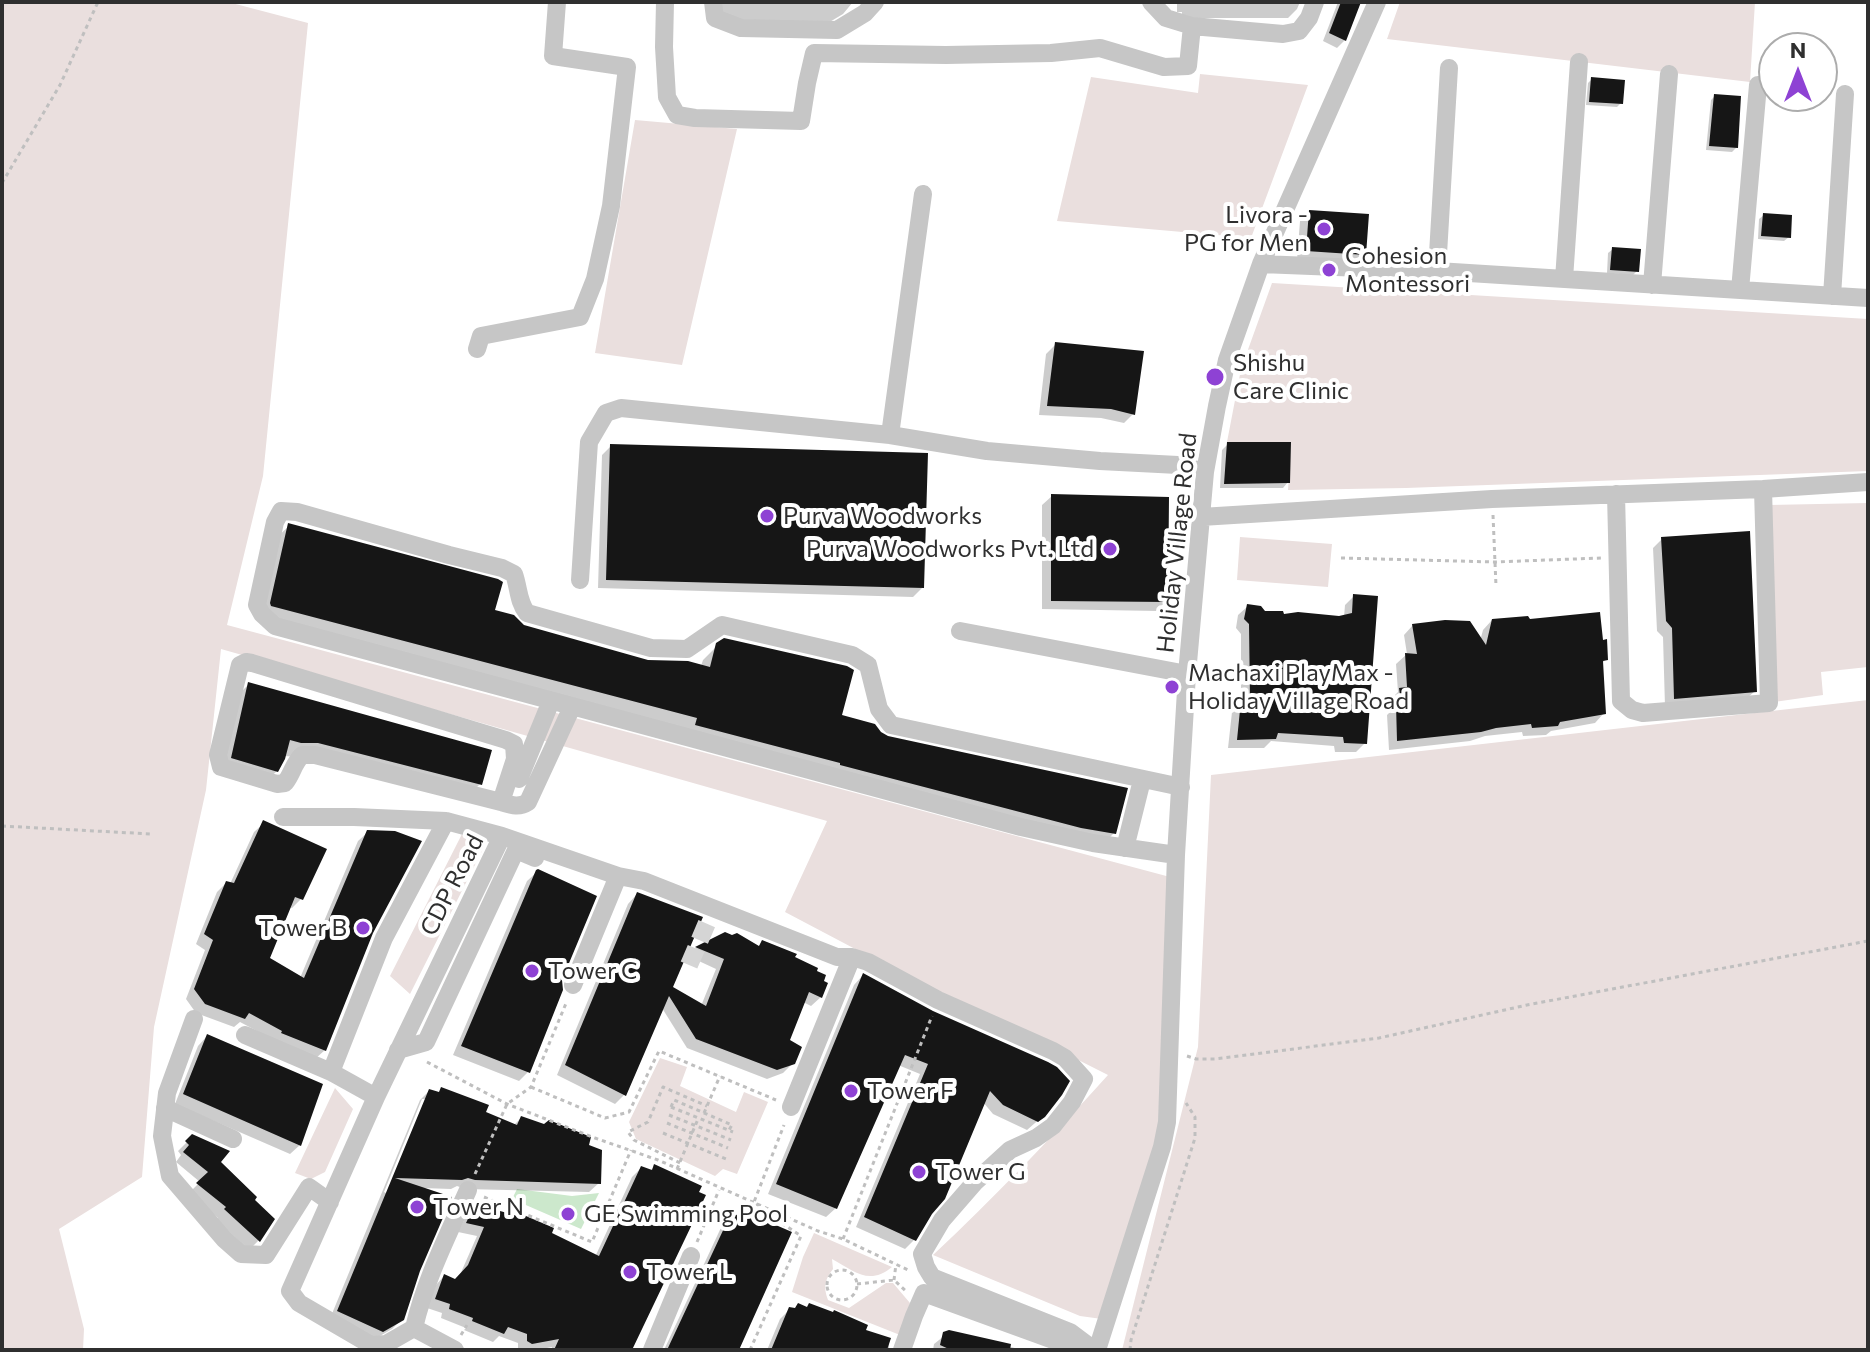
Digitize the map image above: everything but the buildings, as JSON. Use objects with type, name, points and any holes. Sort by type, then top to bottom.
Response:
[{"type":"street","points":[[477,349],[481,336],[580,317],[595,279],[611,206],[627,67],[553,56],[557,2]]},
{"type":"street","points":[[665,2],[667,97],[677,115],[695,118],[801,121],[814,53],[946,55],[1051,53],[1100,48],[1164,67],[1188,66],[1192,26]]},
{"type":"street","points":[[713,2],[715,18],[741,28],[837,30],[865,13],[875,2]]},
{"type":"street","points":[[1151,2],[1166,18],[1192,26],[1283,34],[1299,31],[1309,18],[1315,2]]},
{"type":"street","name":"Holiday Village Road","points":[[1095,1350],[1162,1147],[1167,1122],[1176,855],[1187,674],[1205,472],[1227,360],[1261,264],[1377,2]]},
{"type":"street","points":[[1564,279],[1579,62]]},
{"type":"street","points":[[1437,271],[1449,68]]},
{"type":"street","points":[[1652,285],[1669,74]]},
{"type":"street","points":[[1740,290],[1758,85]]},
{"type":"street","points":[[1832,296],[1845,94]]},
{"type":"street","points":[[890,435],[923,194]]},
{"type":"street","points":[[1261,264],[1437,271],[1868,298]]},
{"type":"street","points":[[580,580],[589,442],[606,413],[621,408],[890,435],[987,451],[1178,465],[1205,472]]},
{"type":"street","points":[[1201,517],[1492,499],[1868,482]]},
{"type":"street","points":[[1616,494],[1621,701],[1632,710],[1643,713],[1769,703],[1763,489]]},
{"type":"street","points":[[1176,855],[1093,843],[1021,827],[275,626],[257,605],[275,522],[281,511],[297,512],[502,568],[514,574],[520,605],[527,613],[651,648],[687,649],[722,625],[852,655],[868,665],[879,709],[891,725],[1181,787]]},
{"type":"street","points":[[960,631],[1187,674]]},
{"type":"street","points":[[505,803],[515,759],[514,744],[252,663],[240,665],[218,755],[221,767],[277,784],[285,783],[292,775],[295,762],[302,755],[315,755],[505,803],[517,806],[528,802],[572,707]]},
{"type":"street","points":[[505,803],[551,701]]},
{"type":"street","points":[[1125,848],[1142,780]]},
{"type":"street","points":[[283,817],[446,821],[502,836]]},
{"type":"street","points":[[331,1072],[384,938],[446,821]]},
{"type":"street","name":"CDP Road","points":[[414,1328],[386,1344],[371,1345],[299,1303],[290,1291],[376,1097],[502,836],[618,876],[644,881],[837,957],[868,962],[938,1000],[1065,1058],[1084,1079],[1072,1102],[1053,1126],[1010,1150],[975,1182],[942,1220],[922,1254],[932,1277],[1070,1332],[1095,1350]]},
{"type":"street","points":[[398,1050],[426,1042],[516,850],[592,880],[618,876]]},
{"type":"street","points":[[573,985],[618,876]]},
{"type":"street","points":[[791,1107],[852,957]]},
{"type":"street","points":[[194,1019],[167,1093],[162,1136],[170,1176],[224,1239],[241,1254],[266,1255],[309,1187],[330,1202]]},
{"type":"street","points":[[245,1035],[331,1072],[376,1097]]},
{"type":"street","points":[[165,1108],[233,1139]]},
{"type":"street","points":[[455,1350],[414,1328],[418,1308],[468,1190]]},
{"type":"street","points":[[652,1350],[691,1256]]},
{"type":"street","points":[[902,1350],[924,1293],[1075,1350]]},
{"type":"path","points":[[2,183],[60,85],[98,2]]},
{"type":"path","points":[[1492,499],[1496,586]]},
{"type":"path","points":[[1341,558],[1495,562],[1617,557]]},
{"type":"path","points":[[2,826],[151,834]]},
{"type":"path","points":[[1168,1051],[1196,1059],[1215,1059],[1379,1038],[1527,1005],[1868,941]]},
{"type":"path","points":[[573,985],[531,1087],[507,1104],[468,1190],[592,1242],[631,1150]]},
{"type":"path","points":[[843,1239],[938,1000]]},
{"type":"path","points":[[531,1087],[605,1118],[629,1112],[659,1051],[791,1107],[754,1202]]},
{"type":"path","points":[[422,1059],[507,1104],[631,1150],[909,1270]]},
{"type":"path","points":[[704,1113],[720,1076]]},
{"type":"path","points":[[680,1163],[634,1140],[628,1132],[648,1122],[663,1087],[707,1106]]},
{"type":"path","points":[[1130,1350],[1195,1138],[1193,1112],[1186,1103],[1168,1094]]},
{"type":"path","points":[[674,1100],[704,1113],[732,1125],[731,1131],[671,1107],[674,1100]]},
{"type":"path","points":[[669,1115],[731,1140]]},
{"type":"path","points":[[677,1169],[698,1119]]},
{"type":"path","points":[[667,1123],[728,1148]]},
{"type":"path","points":[[663,1133],[726,1159]]},
{"type":"path","points":[[691,1256],[720,1188]]},
{"type":"path","points":[[750,1350],[801,1236],[754,1202]]},
{"type":"path","points":[[894,1280],[896,1264]]},
{"type":"path","points":[[844,1270],[853,1275],[857,1284],[855,1293],[842,1300],[829,1293],[826,1284],[830,1275],[844,1270]]},
{"type":"path","points":[[857,1284],[894,1280],[909,1294],[915,1285]]},
{"type":"shaded area","points":[[2,2],[228,2],[308,23],[263,476],[227,625],[1170,877],[1170,1092],[1102,1319],[1080,1316],[933,1255],[1022,1167],[1108,1075],[785,912],[827,821],[221,649],[206,790],[154,1027],[142,1177],[59,1229],[84,1329],[83,1350],[2,1350]]},
{"type":"shaded area","points":[[1400,2],[1755,2],[1750,82],[1387,39]]},
{"type":"shaded area","points":[[1200,74],[1308,85],[1251,238],[1057,221],[1091,77],[1198,93]]},
{"type":"shaded area","points":[[635,120],[737,129],[682,365],[595,353]]},
{"type":"shaded area","points":[[1272,283],[1868,319],[1868,471],[1288,490],[1291,442],[1227,442],[1241,369]]},
{"type":"shaded area","points":[[1868,503],[1868,667],[1821,672],[1823,695],[1774,702],[1769,505]]},
{"type":"shaded area","points":[[1240,537],[1332,544],[1328,587],[1237,580]]},
{"type":"shaded area","points":[[1868,700],[1868,1350],[1122,1350],[1198,1047],[1211,775]]},
{"type":"shaded area","points":[[462,834],[485,845],[410,994],[390,976]]},
{"type":"shaded area","points":[[660,1058],[687,1067],[680,1086],[736,1112],[744,1092],[768,1102],[737,1174],[723,1169],[715,1176],[636,1139],[629,1122]]},
{"type":"shaded area","points":[[335,1088],[353,1109],[325,1172],[311,1179],[295,1173]]},
{"type":"shaded area","name":"GE Swimming Pool","points":[[517,1189],[572,1196],[599,1193],[581,1229],[512,1199]]},
{"type":"shaded area","points":[[814,1233],[892,1267],[884,1273],[869,1276],[832,1259],[833,1269],[825,1287],[828,1300],[849,1308],[886,1283],[893,1283],[910,1303],[900,1335],[792,1292]]},
{"type":"tunnel","points":[[689,965],[713,909]]},
{"type":"place","name":"Livora - PG for Men","points":[[1324,229]]},
{"type":"place","name":"Cohesion Montessori","points":[[1329,270]]},
{"type":"place","name":"Shishu Care Clinic","points":[[1215,377]]},
{"type":"place","name":"Purva Woodworks","points":[[767,516]]},
{"type":"place","name":"Purva Woodworks Pvt. Ltd","points":[[1110,549]]},
{"type":"place","name":"Machaxi PlayMax - Holiday Village Road","points":[[1172,687]]},
{"type":"place","name":"Tower B","points":[[363,928]]},
{"type":"place","name":"Tower C","points":[[532,971]]},
{"type":"place","name":"Tower F","points":[[851,1091]]},
{"type":"place","name":"Tower G","points":[[919,1172]]},
{"type":"place","name":"Tower N","points":[[417,1207]]},
{"type":"place","name":"GE Swimming Pool","points":[[568,1214]]},
{"type":"place","name":"Tower L","points":[[630,1272]]}]
